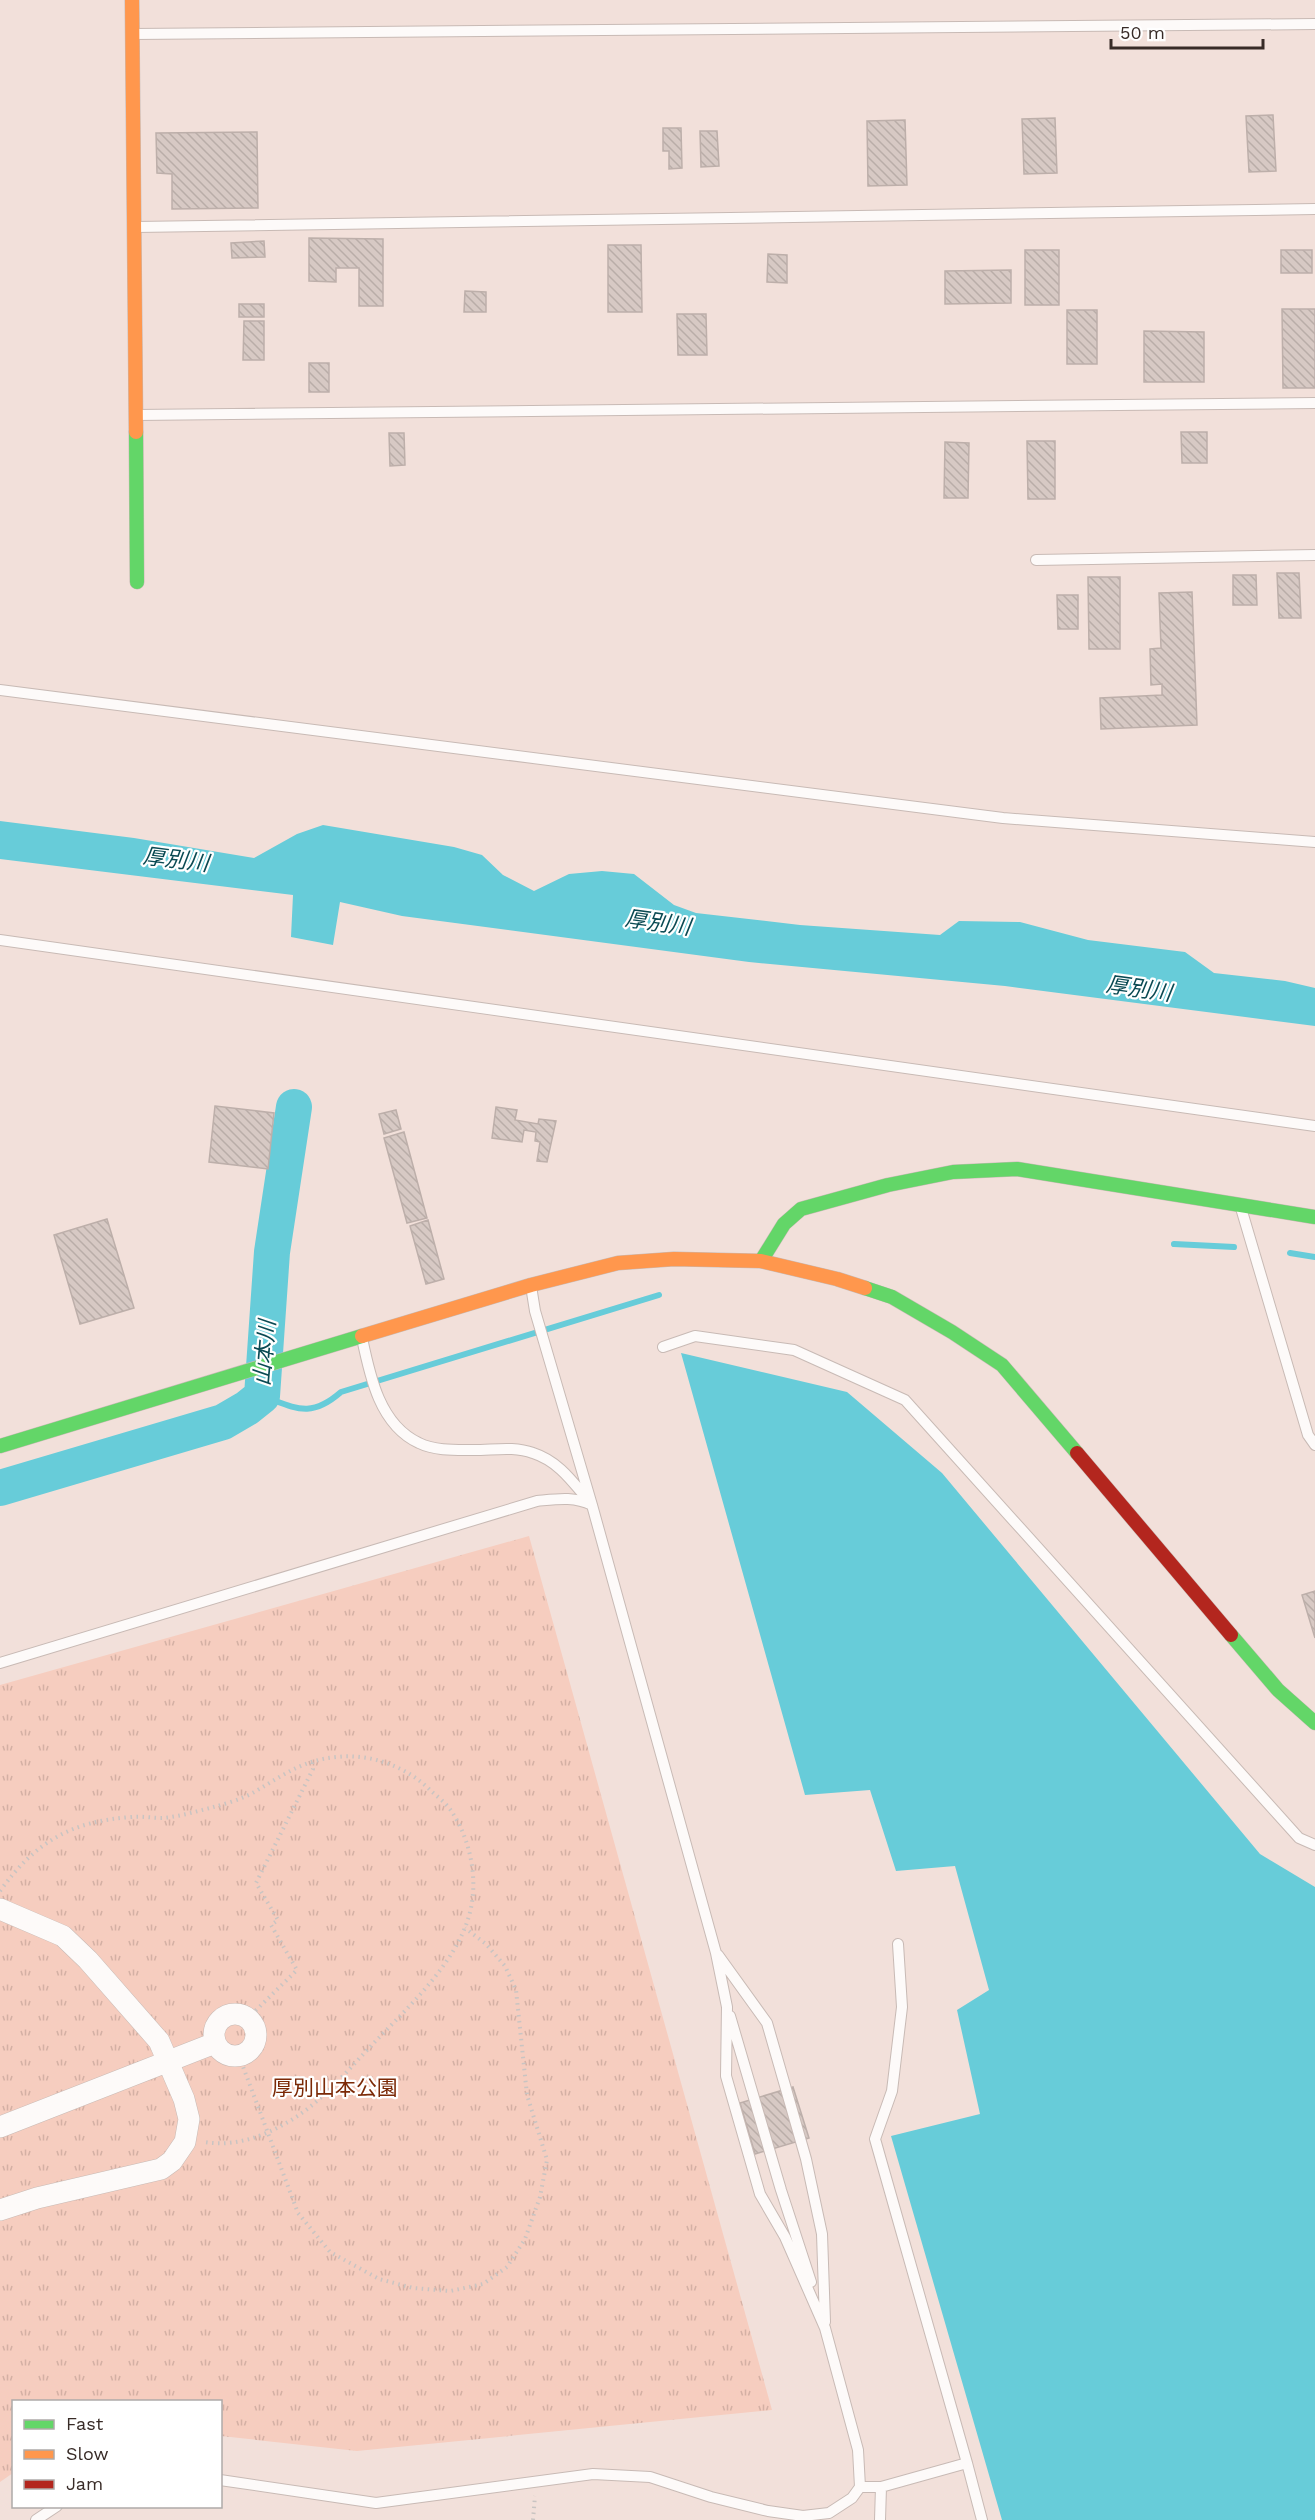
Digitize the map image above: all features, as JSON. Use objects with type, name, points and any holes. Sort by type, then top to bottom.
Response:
[{"type":"street","points":[[132,0],[138,582]]},
{"type":"street","points":[[761,1262],[784,1224],[801,1209],[888,1185],[953,1173],[1017,1169],[1315,1216]]},
{"type":"street","points":[[0,1446],[531,1286],[618,1263],[674,1259],[761,1262],[837,1279],[891,1297],[952,1332],[1002,1365],[1278,1690],[1315,1723]]},
{"type":"street","points":[[0,1909],[63,1936],[88,1960],[159,2042],[189,2119],[186,2138],[172,2161],[161,2169],[48,2195],[0,2210]]},
{"type":"street","points":[[236,2014],[248,2019],[254,2028],[255,2041],[248,2052],[239,2056],[226,2054],[216,2043],[215,2030],[222,2019],[236,2014]]},
{"type":"street","points":[[0,2127],[216,2043]]},
{"type":"lane","points":[[132,34],[1315,24]]},
{"type":"lane","points":[[134,227],[1315,209]]},
{"type":"lane","points":[[136,415],[1315,403]]},
{"type":"lane","points":[[1036,560],[1315,555]]},
{"type":"lane","points":[[0,690],[1003,818],[1315,842]]},
{"type":"lane","points":[[0,940],[1315,1126]]},
{"type":"lane","points":[[1240,1205],[1308,1435],[1315,1446]]},
{"type":"lane","points":[[222,2480],[376,2503],[534,2480],[593,2474],[650,2477],[711,2497],[768,2511],[803,2516],[829,2513],[852,2498],[860,2487],[858,2450],[825,2328],[727,2007],[716,1953],[592,1505],[544,1344],[531,1286]]},
{"type":"lane","points":[[663,1347],[695,1336],[794,1350],[905,1400],[1299,1838],[1315,1845]]},
{"type":"lane","points":[[362,1338],[367,1364],[382,1408],[401,1431],[420,1444],[445,1449],[514,1448],[534,1453],[564,1471],[592,1505]]},
{"type":"lane","points":[[0,1663],[537,1501],[580,1499],[592,1505]]},
{"type":"lane","points":[[898,1944],[902,2007],[892,2091],[875,2139],[982,2520]]},
{"type":"lane","points":[[716,1953],[767,2023],[806,2159],[822,2234],[825,2328]]},
{"type":"lane","points":[[727,2007],[726,2076],[760,2194],[785,2237],[825,2328]]},
{"type":"lane","points":[[860,2487],[881,2487],[967,2463]]},
{"type":"lane","points":[[880,2520],[881,2487]]},
{"type":"lane","points":[[36,2520],[54,2508]]},
{"type":"path","points":[[0,1891],[30,1854],[74,1827],[101,1820],[134,1816],[162,1818],[207,1809],[255,1792],[298,1766],[338,1756],[362,1757],[394,1765],[423,1782],[451,1810],[468,1847],[472,1871],[470,1914],[455,1948],[441,1969],[323,2096],[290,2121],[247,2140],[225,2144],[186,2138]]},
{"type":"path","points":[[248,2019],[297,1970],[271,1925],[278,1920],[256,1883],[313,1769],[312,1761]]},
{"type":"path","points":[[239,2056],[298,2213],[330,2252],[358,2270],[379,2279],[413,2288],[450,2291],[483,2284],[507,2267],[525,2239],[540,2198],[547,2160],[527,2095],[516,1990],[505,1966],[486,1944],[465,1928]]},
{"type":"path","points":[[533,2520],[534,2480]]},
{"type":"green space","name":"厚別山本公園","points":[[529,1536],[772,2410],[357,2451],[222,2436],[222,2400],[12,2400],[12,2474],[0,2482],[0,1685]]},
{"type":"water","name":"厚別川","points":[[0,821],[134,838],[254,858],[297,834],[323,825],[454,847],[482,855],[503,875],[534,891],[569,874],[602,871],[634,874],[674,905],[696,913],[800,925],[940,935],[959,921],[1020,922],[1088,940],[1185,952],[1214,973],[1285,981],[1315,988],[1315,1026],[1005,986],[749,962],[402,916],[340,902],[333,945],[291,937],[293,895],[0,859]]},
{"type":"water","points":[[681,1353],[847,1392],[942,1473],[1260,1854],[1315,1887],[1315,2520],[1002,2520],[891,2136],[980,2114],[957,2010],[989,1990],[955,1866],[896,1871],[870,1790],[805,1795]]},
{"type":"building","points":[[1273,115],[1276,171],[1249,172],[1246,116]]},
{"type":"building","points":[[1055,118],[1057,173],[1024,174],[1022,119]]},
{"type":"building","points":[[905,120],[907,185],[868,186],[867,121]]},
{"type":"building","points":[[663,128],[681,128],[682,168],[669,169],[669,151],[663,151]]},
{"type":"building","points":[[700,131],[717,131],[719,166],[701,167]]},
{"type":"building","points":[[257,132],[258,208],[172,209],[172,174],[157,173],[156,133]]},
{"type":"building","points":[[309,238],[383,239],[383,306],[359,306],[359,268],[336,268],[336,282],[309,281]]},
{"type":"building","points":[[264,241],[265,257],[232,258],[231,243]]},
{"type":"building","points":[[608,245],[641,245],[642,312],[608,312]]},
{"type":"building","points":[[1025,250],[1059,250],[1059,305],[1025,305]]},
{"type":"building","points":[[1281,250],[1312,250],[1312,273],[1281,273]]},
{"type":"building","points":[[768,254],[787,255],[787,283],[767,282]]},
{"type":"building","points":[[1011,270],[1011,303],[945,304],[945,271]]},
{"type":"building","points":[[465,291],[486,292],[486,312],[464,312]]},
{"type":"building","points":[[239,304],[264,304],[264,317],[239,317]]},
{"type":"building","points":[[1282,309],[1315,309],[1315,388],[1283,388]]},
{"type":"building","points":[[1067,310],[1097,310],[1097,364],[1067,364]]},
{"type":"building","points":[[677,314],[706,314],[707,355],[678,355]]},
{"type":"building","points":[[244,321],[264,321],[264,360],[243,360]]},
{"type":"building","points":[[1144,331],[1204,332],[1204,382],[1144,382]]},
{"type":"building","points":[[309,363],[329,363],[329,392],[309,392]]},
{"type":"building","points":[[1181,432],[1207,432],[1207,463],[1182,463]]},
{"type":"building","points":[[389,433],[404,433],[405,465],[390,466]]},
{"type":"building","points":[[1027,441],[1055,441],[1055,499],[1028,499]]},
{"type":"building","points":[[945,442],[969,443],[968,498],[944,498]]},
{"type":"building","points":[[1277,573],[1299,573],[1301,618],[1279,618]]},
{"type":"building","points":[[1233,575],[1256,575],[1257,605],[1233,605]]},
{"type":"building","points":[[1088,577],[1120,577],[1120,649],[1089,649]]},
{"type":"building","points":[[1192,592],[1197,725],[1101,729],[1100,698],[1162,695],[1162,684],[1151,685],[1150,649],[1161,648],[1159,593]]},
{"type":"building","points":[[1057,595],[1078,595],[1078,629],[1058,629]]},
{"type":"building","points":[[215,1106],[274,1113],[268,1169],[209,1162]]},
{"type":"building","points":[[496,1107],[517,1110],[515,1120],[538,1124],[539,1119],[556,1121],[547,1162],[537,1161],[540,1142],[535,1141],[536,1132],[524,1130],[522,1142],[492,1138]]},
{"type":"building","points":[[396,1110],[401,1129],[384,1134],[379,1114]]},
{"type":"building","points":[[404,1132],[427,1218],[407,1223],[384,1138]]},
{"type":"building","points":[[107,1219],[134,1308],[80,1324],[54,1235]]},
{"type":"building","points":[[428,1220],[444,1279],[426,1284],[410,1226]]},
{"type":"building","points":[[1315,1591],[1315,1638],[1302,1595]]},
{"type":"building","points":[[793,2087],[809,2138],[755,2154],[740,2103]]},
{"type":"waterway","name":"山本川","points":[[0,1488],[223,1422],[262,1396],[272,1252],[294,1107]]},
{"type":"waterway","points":[[1174,1244],[1234,1247]]},
{"type":"waterway","points":[[1290,1253],[1315,1257]]},
{"type":"waterway","points":[[262,1396],[303,1409],[320,1406],[341,1392],[659,1295]]},
{"type":"traffic: fast","points":[[136,432],[137,582]]},
{"type":"traffic: fast","points":[[761,1261],[784,1224],[801,1209],[888,1185],[953,1172],[1017,1169],[1315,1217]]},
{"type":"traffic: fast","points":[[865,1288],[892,1297],[1002,1365],[1077,1453]]},
{"type":"traffic: fast","points":[[0,1446],[362,1336]]},
{"type":"traffic: fast","points":[[1231,1635],[1278,1690],[1315,1723]]},
{"type":"traffic: slow","points":[[132,0],[136,432]]},
{"type":"traffic: slow","points":[[362,1336],[531,1285],[618,1263],[674,1259],[761,1261],[865,1288]]},
{"type":"traffic: jam","points":[[1077,1453],[1231,1635]]}]
